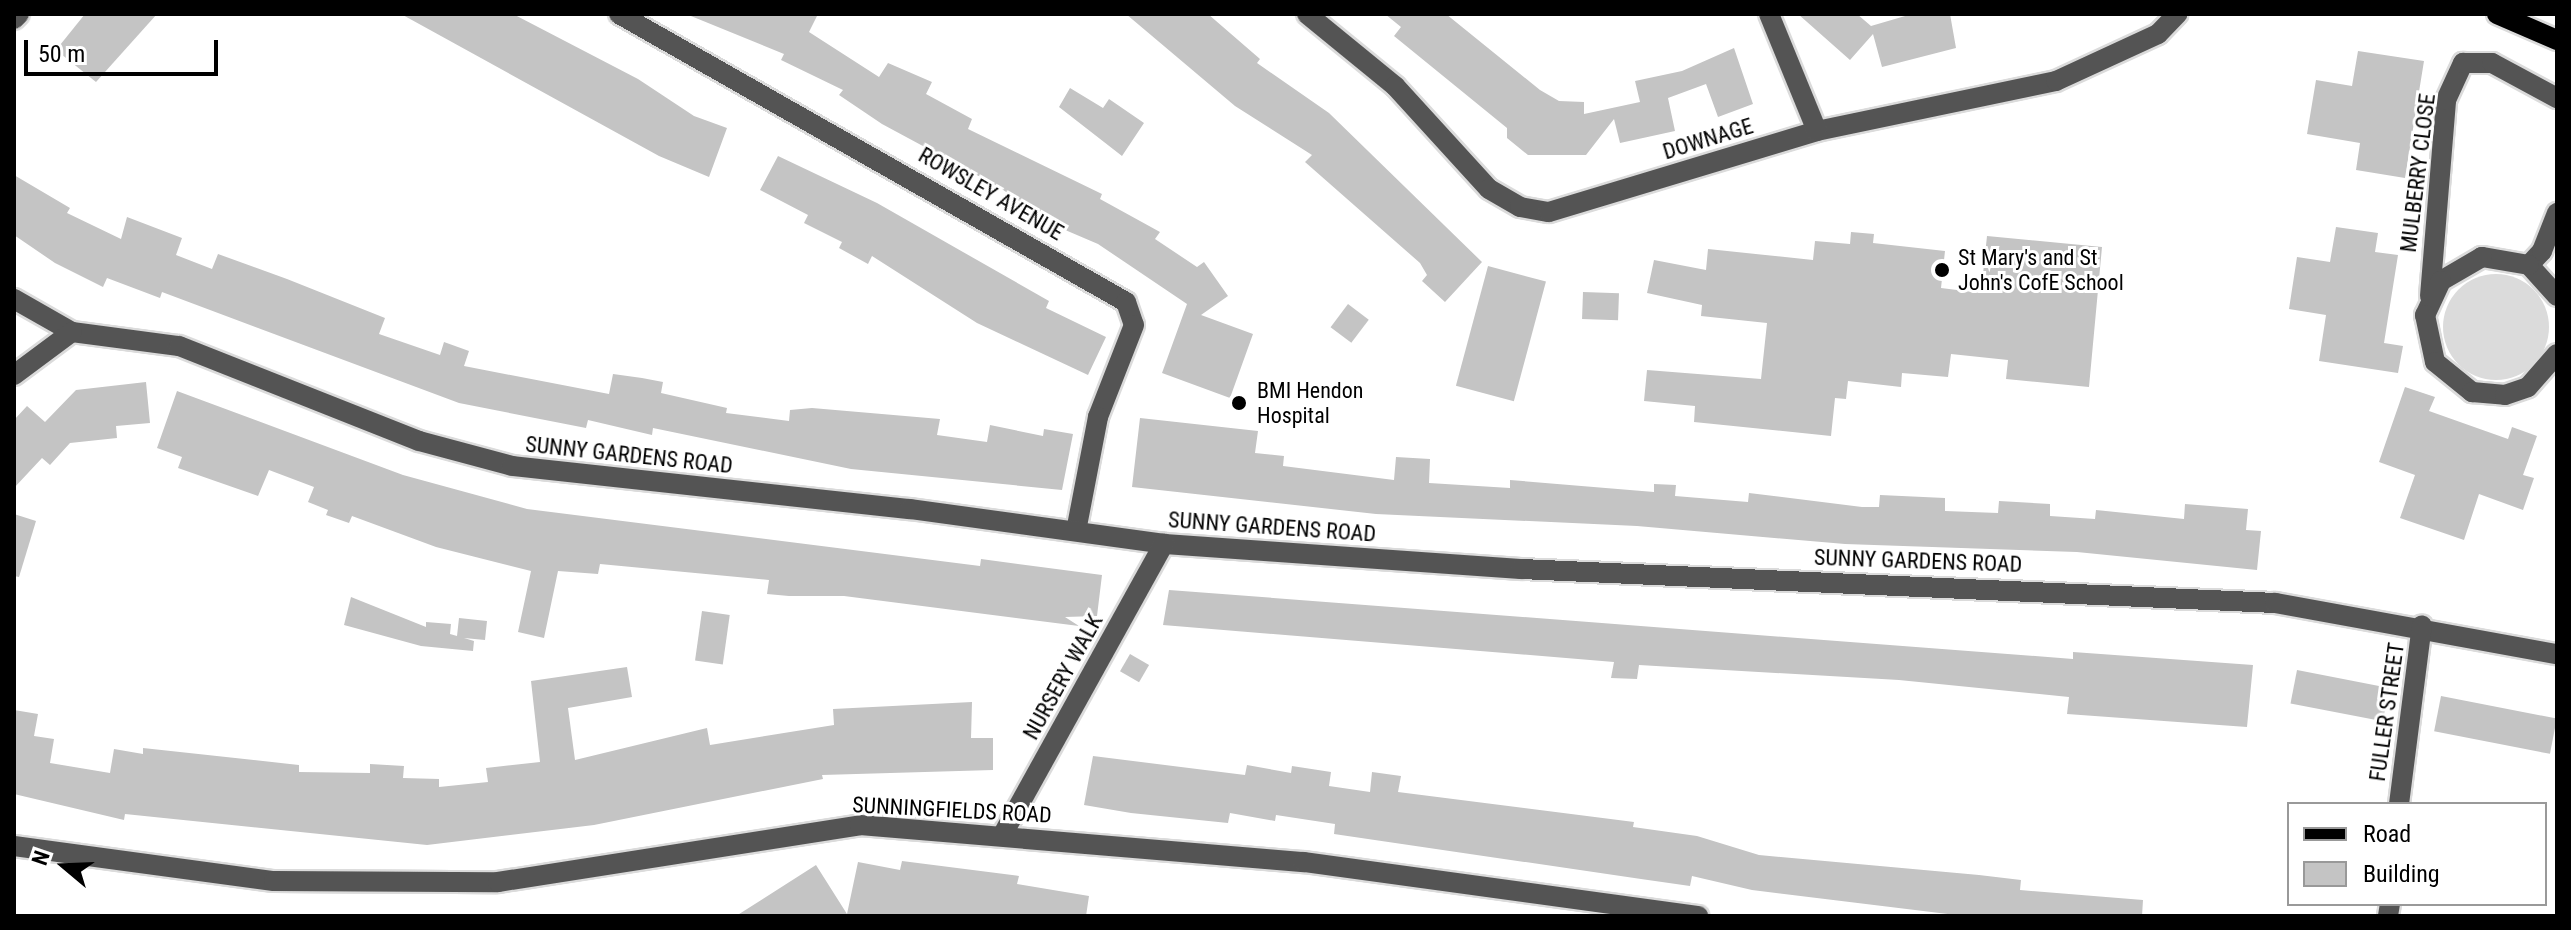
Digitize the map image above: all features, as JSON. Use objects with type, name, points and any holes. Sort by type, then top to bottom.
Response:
[{"type":"main road","points":[[2497,14],[2557,40]]},
{"type":"street","points":[[14,19],[19,14]]},
{"type":"street","name":"ROWSLEY AVENUE","points":[[619,14],[1126,302],[1134,325],[1098,417],[1076,531]]},
{"type":"street","name":"DOWNAGE","points":[[1307,14],[1395,86],[1489,189],[1520,207],[1549,212],[1817,131],[2056,81],[2158,34],[2177,14]]},
{"type":"street","points":[[1769,14],[1817,131]]},
{"type":"street","name":"MULBERRY CLOSE","points":[[2557,98],[2492,63],[2463,63],[2446,100],[2426,340],[2435,362],[2472,392],[2505,395],[2528,387],[2557,354]]},
{"type":"street","points":[[2529,265],[2542,251],[2557,213]]},
{"type":"street","points":[[2430,297],[2460,265],[2482,257],[2529,265],[2557,296]]},
{"type":"street","name":"SUNNY GARDENS ROAD","points":[[14,299],[72,332],[179,346],[419,441],[512,466],[1076,531],[1164,544],[1521,569],[2275,603],[2422,625],[2557,654]]},
{"type":"street","points":[[14,375],[72,332]]},
{"type":"street","name":"NURSERY WALK","points":[[1003,834],[1164,544]]},
{"type":"street","name":"FULLER STREET","points":[[2399,802],[2422,625]]},
{"type":"street","name":"SUNNINGFIELDS ROAD","points":[[14,846],[274,881],[498,882],[860,825],[1003,834],[1304,862],[1698,916]]},
{"type":"shaded area","points":[[2496,274],[2516,278],[2533,290],[2545,307],[2549,327],[2545,347],[2533,364],[2516,376],[2496,380],[2476,376],[2459,364],[2447,347],[2443,327],[2447,307],[2459,290],[2476,278]]},
{"type":"building","points":[[85,14],[157,14],[96,82],[56,50]]},
{"type":"building","points":[[401,14],[513,14],[638,79],[694,116],[727,128],[709,177],[659,156]]},
{"type":"building","points":[[686,14],[818,14],[809,32],[879,77],[888,63],[932,82],[926,94],[972,119],[968,129],[1102,194],[1100,199],[1160,232],[1155,239],[1197,267],[1204,262],[1228,296],[1201,315],[1253,334],[1230,398],[1162,373],[1187,304],[1098,244],[1016,209],[1020,202],[999,187],[882,124],[839,95],[843,90],[781,60],[784,54]]},
{"type":"building","points":[[1126,14],[1208,14],[1260,59],[1257,63],[1329,113],[1482,262],[1445,302],[1422,281],[1427,275],[1420,263],[1305,162],[1312,155],[1235,106]]},
{"type":"building","points":[[1385,14],[1446,14],[1540,90],[1559,101],[1584,102],[1584,114],[1640,102],[1635,81],[1682,71],[1734,48],[1753,104],[1718,117],[1706,84],[1668,98],[1675,131],[1620,143],[1614,119],[1586,155],[1528,155],[1507,138],[1507,128],[1394,36],[1401,27]]},
{"type":"building","points":[[1798,14],[1857,14],[1871,26],[1912,14],[1950,14],[1956,48],[1882,67],[1873,34],[1850,60]]},
{"type":"building","points":[[2358,51],[2424,61],[2405,178],[2356,170],[2360,143],[2307,134],[2316,80],[2352,86]]},
{"type":"building","points":[[1070,88],[1103,108],[1109,99],[1144,123],[1122,156],[1059,107]]},
{"type":"building","points":[[778,156],[877,203],[1049,301],[1046,308],[1106,337],[1088,375],[977,323],[872,256],[868,264],[839,248],[842,242],[804,223],[808,215],[760,190]]},
{"type":"building","points":[[14,175],[70,208],[67,213],[121,239],[127,217],[182,238],[176,255],[212,269],[218,254],[385,318],[379,334],[440,355],[444,342],[469,351],[464,366],[609,394],[613,374],[642,378],[663,382],[661,393],[727,408],[726,413],[789,421],[790,410],[812,408],[940,419],[937,435],[987,442],[990,425],[1043,436],[1044,429],[1073,434],[1062,490],[851,469],[653,428],[652,435],[588,420],[586,428],[459,403],[162,292],[160,298],[107,278],[103,287],[55,263],[14,235]]},
{"type":"building","points":[[2336,227],[2378,233],[2375,252],[2398,255],[2384,343],[2403,346],[2398,373],[2319,361],[2326,315],[2289,309],[2297,257],[2330,262]]},
{"type":"building","points":[[1851,232],[1874,234],[1873,243],[1945,251],[1941,288],[1981,293],[1987,236],[2102,247],[2089,387],[2006,379],[2008,360],[1951,354],[1948,377],[1902,373],[1901,387],[1848,381],[1846,399],[1835,398],[1831,436],[1694,422],[1695,406],[1644,401],[1647,370],[1761,379],[1767,323],[1701,316],[1702,305],[1647,293],[1654,260],[1706,270],[1708,249],[1813,260],[1815,241],[1850,244]]},
{"type":"building","points":[[1488,266],[1546,282],[1514,401],[1456,386]]},
{"type":"building","points":[[1583,292],[1619,293],[1618,320],[1582,319]]},
{"type":"building","points":[[1348,304],[1369,320],[1351,343],[1331,327]]},
{"type":"building","points":[[146,382],[150,423],[116,426],[117,438],[70,443],[50,465],[42,458],[14,488],[14,420],[27,406],[45,422],[76,390]]},
{"type":"building","points":[[2405,387],[2435,397],[2429,411],[2508,439],[2512,427],[2537,436],[2523,475],[2534,478],[2523,510],[2479,494],[2464,540],[2400,518],[2415,475],[2379,462]]},
{"type":"building","points":[[177,391],[403,475],[527,509],[980,566],[981,559],[1102,575],[1097,616],[1065,617],[1079,626],[844,596],[767,594],[769,580],[600,564],[598,574],[558,571],[544,638],[518,632],[531,571],[436,547],[352,516],[349,523],[326,515],[328,510],[308,502],[314,487],[269,470],[258,496],[178,468],[182,457],[157,448]]},
{"type":"building","points":[[1140,418],[1258,431],[1255,453],[1284,456],[1283,466],[1394,480],[1396,457],[1430,459],[1429,483],[1510,488],[1510,480],[1654,492],[1654,484],[1676,485],[1675,496],[1748,502],[1749,493],[1862,507],[1879,507],[1880,495],[1945,498],[1945,511],[1998,513],[1999,501],[2050,504],[2050,516],[2095,519],[2096,510],[2184,519],[2185,504],[2248,509],[2246,530],[2261,531],[2257,570],[2077,552],[1845,544],[1637,526],[1376,514],[1132,487]]},
{"type":"building","points":[[14,514],[36,521],[19,577],[14,576]]},
{"type":"building","points":[[1169,590],[2073,659],[2073,652],[2253,665],[2247,727],[2067,714],[2069,697],[1899,680],[1639,665],[1637,679],[1611,678],[1614,662],[1163,625]]},
{"type":"building","points":[[351,597],[426,627],[426,622],[451,624],[450,634],[457,636],[459,618],[487,621],[485,640],[464,638],[474,641],[473,651],[421,646],[344,625]]},
{"type":"building","points":[[702,611],[730,615],[723,664],[695,661]]},
{"type":"building","points":[[1130,654],[1149,665],[1139,682],[1120,671]]},
{"type":"building","points":[[627,667],[632,697],[568,708],[575,760],[707,728],[710,745],[834,725],[833,709],[972,702],[971,738],[993,738],[993,770],[822,775],[823,779],[594,825],[427,845],[125,814],[124,820],[14,794],[14,710],[38,714],[34,736],[54,739],[50,763],[110,773],[114,749],[143,754],[143,748],[299,765],[299,772],[370,773],[370,764],[404,766],[403,778],[439,779],[439,787],[488,782],[486,768],[540,762],[531,681]]},
{"type":"building","points":[[2297,670],[2389,688],[2383,721],[2291,703]]},
{"type":"building","points":[[2441,696],[2557,719],[2550,754],[2434,731]]},
{"type":"building","points":[[1093,756],[1245,775],[1247,765],[1291,773],[1292,766],[1331,772],[1329,786],[1370,792],[1372,772],[1401,776],[1398,792],[1634,822],[1633,827],[1697,836],[1759,855],[1979,875],[2021,880],[2020,890],[2143,900],[2142,916],[1964,916],[1752,890],[1692,876],[1690,886],[1334,834],[1335,824],[1276,815],[1275,821],[1230,813],[1228,823],[1131,813],[1084,805]]},
{"type":"building","points":[[902,861],[1019,876],[1017,884],[1089,896],[1086,916],[736,916],[816,865],[847,914],[858,862],[900,870]]},
{"type":"place","name":"St Mary's and St John's CofE School","points":[[1942,270]]},
{"type":"place","name":"BMI Hendon Hospital","points":[[1239,403]]}]
